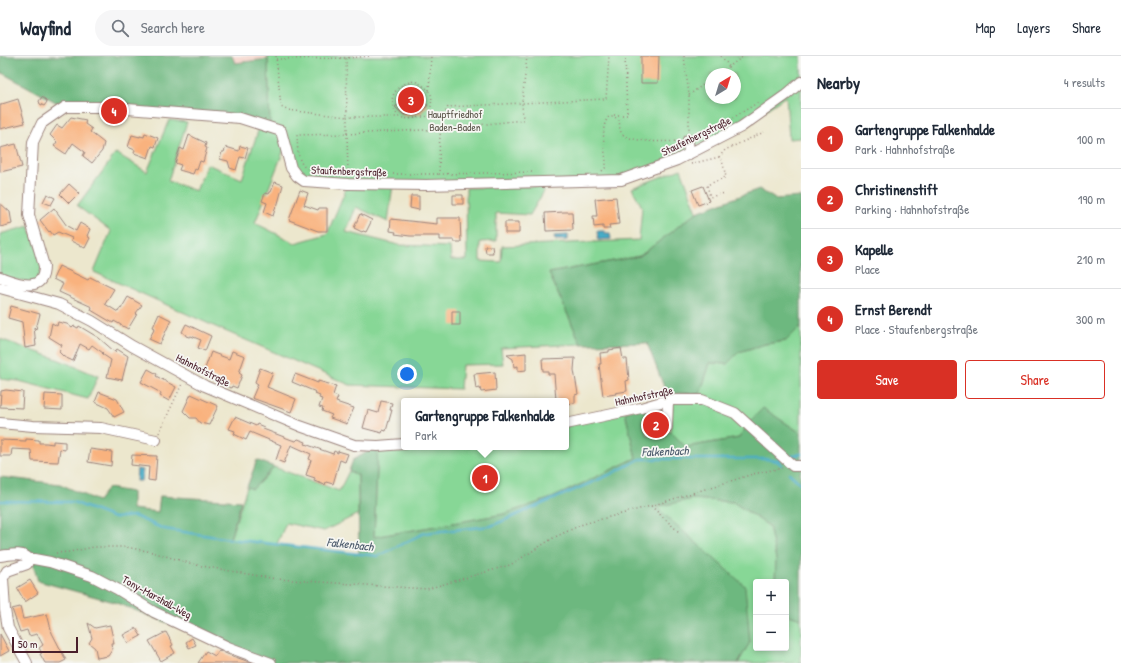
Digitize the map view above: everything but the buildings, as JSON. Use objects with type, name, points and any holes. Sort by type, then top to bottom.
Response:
[{"type":"street","name":"Staufenbergstraße","points":[[0,278],[30,286],[36,283],[44,274],[44,266],[29,215],[33,142],[42,123],[65,107],[102,107],[240,118],[280,131],[291,168],[297,176],[304,181],[348,184],[426,185],[621,180],[681,163],[689,154],[741,127],[786,95],[801,82]]},
{"type":"street","points":[[688,140],[689,154]]},
{"type":"street","name":"Hahnhofstraße","points":[[0,288],[59,304],[92,321],[204,386],[300,426],[354,445],[378,446],[401,444]]},
{"type":"street","points":[[651,430],[667,427],[668,400]]},
{"type":"street","name":"Hahnhofstraße","points":[[569,423],[642,408],[668,400],[702,400],[735,414],[797,466]]},
{"type":"street","points":[[0,423],[33,426],[100,428],[156,440]]},
{"type":"street","name":"Tony-Marshall-Weg","points":[[0,556],[21,554],[28,558],[50,562],[92,576],[117,589],[154,612],[228,647],[271,663]]},
{"type":"street","points":[[27,663],[8,628],[3,578],[7,571],[27,564],[28,558]]},
{"type":"path","points":[[276,56],[281,107],[287,110],[347,117],[399,117],[408,119],[444,114]]},
{"type":"path","points":[[276,60],[372,56]]},
{"type":"path","points":[[429,90],[431,78],[431,56]]},
{"type":"path","points":[[316,172],[304,168],[300,162],[297,135],[441,129],[523,120],[522,104],[527,56]]},
{"type":"path","points":[[539,172],[439,174],[441,129],[444,114],[448,107],[606,99],[609,56]]},
{"type":"path","points":[[603,171],[606,167],[604,129],[606,120],[613,116],[627,115],[625,56]]},
{"type":"path","points":[[684,56],[688,95],[688,140]]},
{"type":"path","points":[[721,56],[729,66]]},
{"type":"path","points":[[726,68],[744,56]]},
{"type":"path","points":[[346,57],[348,175]]},
{"type":"path","points":[[399,117],[394,111],[392,95],[408,82],[415,81],[429,90],[433,97],[430,115]]},
{"type":"path","points":[[688,95],[705,83]]},
{"type":"path","points":[[613,116],[619,120],[620,131],[622,134],[632,140],[688,140],[729,120],[762,100]]},
{"type":"path","points":[[681,163],[719,157],[725,150],[764,132]]},
{"type":"path","points":[[719,157],[722,160],[726,177],[707,185],[710,197],[725,193]]},
{"type":"path","points":[[160,430],[186,376]]},
{"type":"path","points":[[51,554],[69,552],[94,546],[126,547],[152,552],[196,565],[276,579],[427,589],[510,565],[555,537],[583,524],[651,506],[753,474],[797,466]]},
{"type":"path","points":[[651,506],[680,533]]},
{"type":"shaded area","points":[[232,56],[268,56],[268,59],[235,63]]},
{"type":"green space","points":[[0,56],[232,56],[235,63],[268,59],[270,128],[240,118],[65,107],[0,73]]},
{"type":"green space","name":"Hauptfriedhof Baden-Baden","points":[[268,56],[801,56],[801,138],[789,139],[786,96],[741,127],[621,180],[393,184],[388,222],[356,207],[346,232],[399,245],[450,247],[451,260],[467,260],[466,188],[542,186],[544,191],[530,215],[496,213],[496,241],[480,242],[480,261],[501,262],[502,246],[639,240],[642,207],[632,188],[681,169],[697,212],[640,256],[549,273],[581,344],[501,348],[503,364],[462,365],[460,389],[350,385],[94,272],[111,231],[77,206],[116,153],[147,172],[169,120],[187,122],[168,181],[196,191],[207,164],[242,179],[260,125],[270,128]],"holes":[[[285,147],[297,176],[348,184],[327,234],[295,243],[255,223]]]},
{"type":"green space","points":[[759,189],[775,199],[801,197],[801,328],[798,329],[786,341],[765,344],[739,352],[727,364],[710,363],[700,394],[666,392],[647,343],[581,344],[549,273],[640,256],[697,212]]},
{"type":"green space","points":[[29,226],[44,266],[36,283],[0,277],[0,234]]},
{"type":"green space","points":[[801,328],[801,433],[763,409],[751,420],[739,438],[686,447],[670,431],[672,406],[668,400],[666,392],[700,394],[710,363],[727,364],[739,352],[765,344],[786,341],[798,329]]},
{"type":"green space","points":[[0,339],[57,359],[98,376],[88,399],[19,381],[0,379]]},
{"type":"green space","points":[[660,403],[662,417],[643,421],[647,435],[670,431],[686,447],[739,438],[751,420],[763,408],[801,433],[801,619],[789,615],[789,579],[775,579],[776,559],[769,526],[733,502],[692,499],[656,507],[745,586],[750,642],[738,663],[270,663],[114,602],[38,581],[31,558],[0,554],[0,477],[60,484],[98,501],[108,488],[132,492],[132,509],[158,512],[160,496],[241,501],[230,539],[359,554],[358,475],[349,471],[353,460],[378,446],[374,537],[504,514],[552,498],[636,458],[625,412]]},
{"type":"green space","points":[[625,412],[636,458],[552,498],[504,514],[374,537],[378,446],[401,446],[401,450],[569,450],[569,423]]},
{"type":"green space","points":[[257,460],[274,467],[253,489],[247,487]]},
{"type":"green space","points":[[274,467],[339,491],[349,471],[358,475],[358,514],[324,531],[286,523],[277,544],[230,539],[247,487],[253,489]]},
{"type":"green space","points":[[692,499],[733,502],[769,526],[776,559],[775,579],[753,579],[753,651],[789,651],[789,615],[801,619],[801,663],[738,663],[750,642],[691,540],[656,507]]},
{"type":"water","points":[[597,231],[610,233],[611,239],[598,240]]},
{"type":"water","points":[[568,235],[568,240],[555,240],[554,236]]},
{"type":"water","points":[[137,469],[143,470],[141,481],[136,481]]},
{"type":"waterway","name":"Falkenbach","points":[[792,456],[801,454]]},
{"type":"waterway","name":"Falkenbach","points":[[0,501],[73,502],[114,518],[134,516],[164,529],[230,539],[378,556],[424,533],[491,526],[609,475],[640,459],[780,460]]},
{"type":"waterway","name":"Falkenbach","points":[[777,461],[782,465]]},
{"type":"waterway","points":[[789,473],[801,484]]},
{"type":"place","name":"Kapelle","points":[[411,100]]},
{"type":"place","name":"Ernst Berendt","points":[[114,111]]},
{"type":"place","name":"Christinenstift","points":[[656,425]]},
{"type":"place","name":"Gartengruppe Falkenhalde","points":[[485,478]]}]
